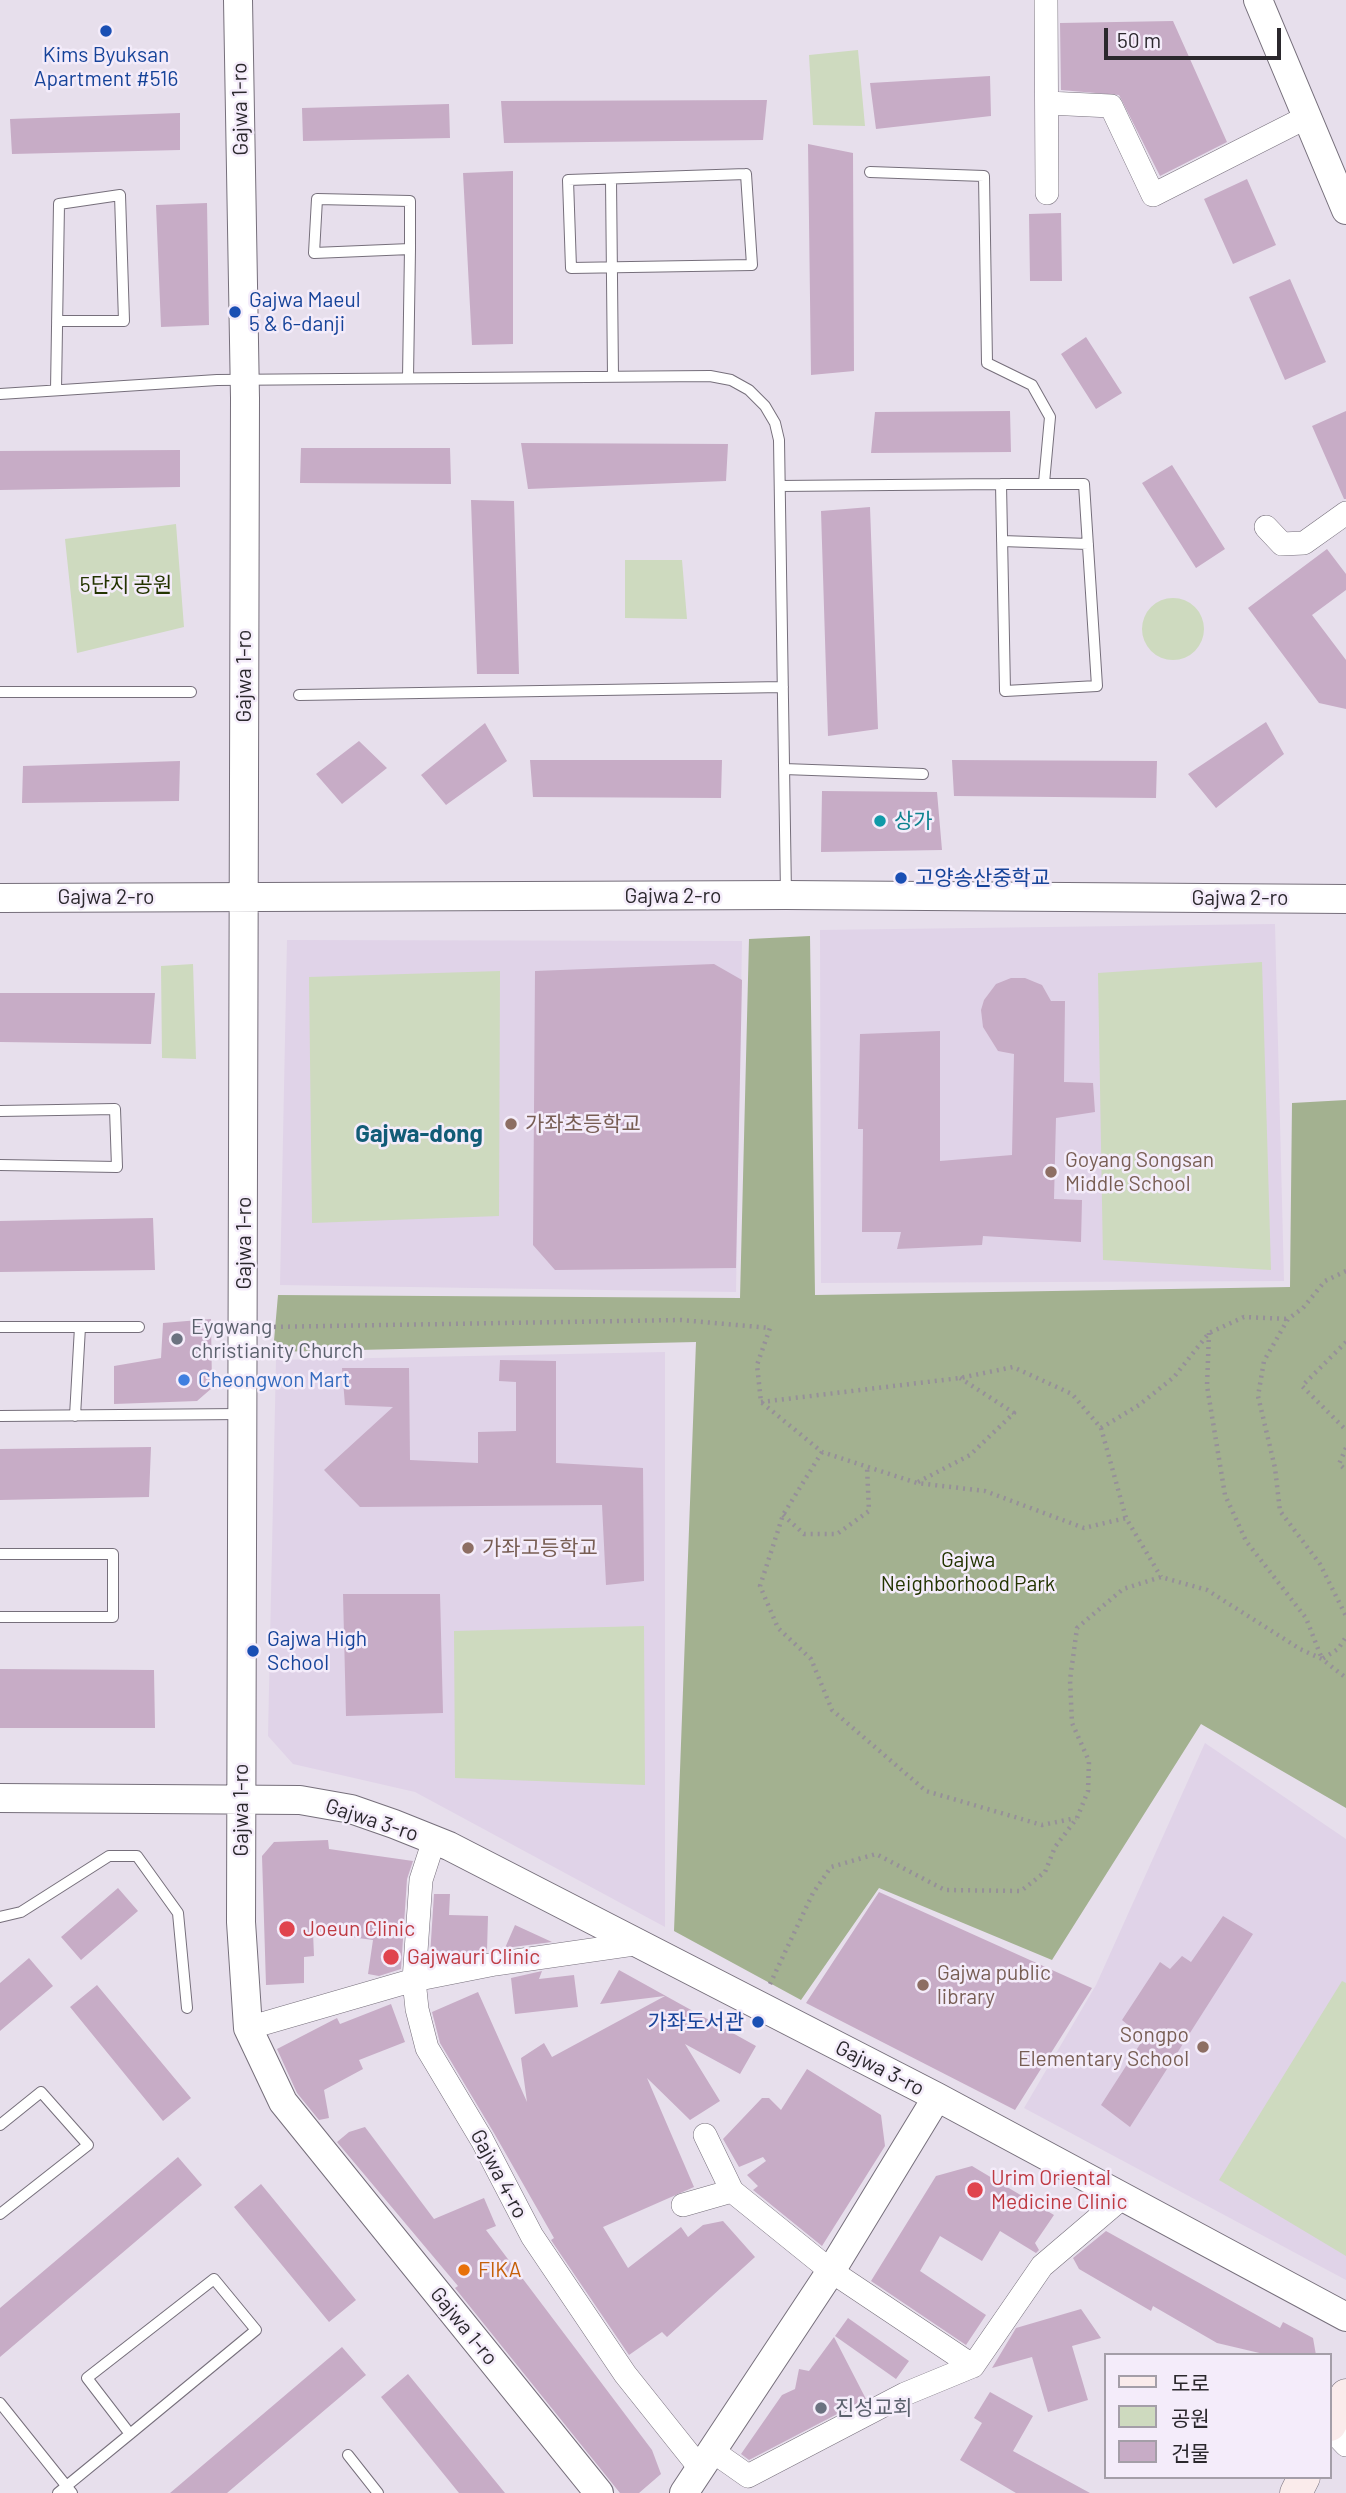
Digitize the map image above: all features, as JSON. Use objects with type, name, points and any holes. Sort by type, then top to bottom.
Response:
[{"type":"main road","points":[[1332,2423],[1346,2395]]},
{"type":"street","name":"Gajwa 1-ro","points":[[238,0],[244,380],[241,1922],[248,2028],[282,2102],[599,2493]]},
{"type":"street","points":[[1045,0],[1047,193]]},
{"type":"street","points":[[1258,0],[1346,210]]},
{"type":"street","points":[[1047,103],[1111,106],[1153,195],[1307,117]]},
{"type":"street","points":[[1266,527],[1282,544],[1304,543],[1346,513]]},
{"type":"street","name":"Gajwa 2-ro","points":[[0,898],[786,895],[1346,899]]},
{"type":"street","name":"Gajwa 3-ro","points":[[0,1797],[300,1800],[331,1804],[394,1824],[434,1840],[937,2097],[1346,2317]]},
{"type":"street","name":"Gajwa 4-ro","points":[[434,1840],[421,1880],[414,1980],[417,2008],[427,2048],[482,2140],[532,2236],[625,2374],[705,2459]]},
{"type":"street","points":[[248,2028],[414,1980],[495,1964],[634,1944]]},
{"type":"street","points":[[684,2493],[831,2271],[937,2097]]},
{"type":"street","points":[[705,2135],[732,2191],[831,2271],[973,2366]]},
{"type":"street","points":[[683,2205],[732,2191]]},
{"type":"street","points":[[705,2459],[748,2476],[905,2394],[973,2366],[1042,2266],[1123,2197]]},
{"type":"street","points":[[1332,2429],[1346,2445]]},
{"type":"lane","points":[[870,172],[984,177],[987,363],[1032,384],[1050,417],[1044,484]]},
{"type":"lane","points":[[746,174],[752,265],[571,268],[568,180],[611,180],[746,174]]},
{"type":"lane","points":[[611,180],[613,377]]},
{"type":"lane","points":[[56,390],[58,204],[120,195],[124,321],[57,321]]},
{"type":"lane","points":[[408,378],[410,249],[410,201],[317,199],[314,253],[410,249]]},
{"type":"lane","points":[[0,394],[244,380],[710,376],[730,380],[749,390],[765,406],[775,423],[780,486],[786,895]]},
{"type":"lane","points":[[780,486],[1002,484],[1084,484],[1097,686],[1005,691],[1002,484]]},
{"type":"lane","points":[[1002,541],[1088,544]]},
{"type":"lane","points":[[299,695],[783,687]]},
{"type":"lane","points":[[0,692],[191,692]]},
{"type":"lane","points":[[784,769],[923,774]]},
{"type":"lane","points":[[0,1111],[115,1109],[117,1167],[0,1165]]},
{"type":"lane","points":[[0,1327],[139,1327]]},
{"type":"lane","points":[[75,1416],[80,1327]]},
{"type":"lane","points":[[0,1416],[244,1415]]},
{"type":"lane","points":[[0,1554],[113,1554],[113,1617],[0,1617]]},
{"type":"lane","points":[[0,1917],[22,1912],[109,1856],[137,1856],[178,1913],[187,2008]]},
{"type":"lane","points":[[0,2125],[41,2092],[88,2145],[0,2214]]},
{"type":"lane","points":[[0,2403],[66,2491],[130,2434],[256,2330],[214,2279],[87,2378],[130,2434]]},
{"type":"lane","points":[[348,2455],[378,2493]]},
{"type":"path","points":[[1346,1272],[1325,1281],[1303,1308],[1288,1319],[1264,1361],[1258,1396],[1270,1441],[1280,1511],[1320,1564],[1346,1616]]},
{"type":"path","points":[[1101,1428],[1139,1405],[1174,1377],[1209,1333],[1244,1317],[1288,1319]]},
{"type":"path","points":[[262,1328],[681,1320],[770,1328],[757,1365],[761,1402],[822,1452],[917,1483],[985,1491],[1084,1528],[1126,1518]]},
{"type":"path","points":[[1209,1333],[1207,1386],[1224,1495],[1246,1541],[1306,1618],[1322,1658]]},
{"type":"path","points":[[1346,1342],[1302,1386],[1346,1430]]},
{"type":"path","points":[[761,1402],[960,1378],[1013,1367],[1072,1394],[1101,1428],[1126,1518],[1161,1577]]},
{"type":"path","points":[[917,1483],[970,1455],[1014,1413],[960,1378]]},
{"type":"path","points":[[1346,1448],[1339,1464],[1346,1471]]},
{"type":"path","points":[[822,1452],[783,1515],[760,1586],[778,1628],[811,1659],[832,1710],[926,1791],[1042,1825],[1077,1818]]},
{"type":"path","points":[[783,1515],[804,1534],[836,1534],[869,1511],[867,1467]]},
{"type":"path","points":[[766,1991],[813,1893],[831,1867],[876,1854],[945,1890],[1021,1891],[1045,1872],[1055,1847],[1077,1818],[1088,1791],[1088,1761],[1072,1723],[1069,1680],[1077,1628],[1123,1589],[1161,1577],[1207,1590],[1300,1649],[1322,1658],[1346,1678]]},
{"type":"path","points":[[1322,1658],[1338,1649],[1346,1637]]},
{"type":"shaded area","name":"Goyang Songsan Middle School","points":[[1275,924],[1284,1281],[821,1283],[820,930]]},
{"type":"shaded area","name":"가좌초등학교","points":[[287,940],[742,941],[736,1292],[280,1285]]},
{"type":"shaded area","name":"가좌고등학교","points":[[665,1352],[665,1927],[415,1792],[293,1764],[268,1736],[276,1360]]},
{"type":"shaded area","name":"Songpo Elementary School","points":[[1205,1743],[1346,1839],[1346,2280],[1024,2108],[1096,1985]]},
{"type":"green space","points":[[858,50],[865,126],[813,125],[809,55]]},
{"type":"green space","name":"5단지 공원","points":[[176,524],[184,627],[77,653],[65,539]]},
{"type":"green space","points":[[625,560],[682,560],[687,619],[625,618]]},
{"type":"green space","points":[[1173,598],[1195,607],[1204,629],[1195,651],[1173,660],[1151,651],[1142,629],[1151,607]]},
{"type":"green space","name":"Gajwa Neighborhood Park","points":[[810,936],[815,1295],[1290,1287],[1292,1103],[1346,1100],[1346,1808],[1201,1724],[1052,1960],[879,1888],[801,2000],[674,1931],[696,1342],[273,1352],[278,1295],[740,1298],[749,939]]},
{"type":"green space","points":[[1262,962],[1271,1270],[1103,1260],[1098,973]]},
{"type":"green space","points":[[193,964],[196,1059],[162,1058],[161,966]]},
{"type":"green space","points":[[500,971],[499,1216],[312,1223],[309,977]]},
{"type":"green space","points":[[644,1626],[645,1785],[455,1778],[454,1631]]},
{"type":"green space","points":[[1342,1981],[1346,1983],[1346,2256],[1219,2180]]},
{"type":"building","points":[[1173,21],[1227,142],[1160,176],[1119,95],[1061,90],[1060,23]]},
{"type":"building","points":[[990,76],[991,116],[876,129],[870,83]]},
{"type":"building","points":[[767,100],[763,140],[504,143],[501,101]]},
{"type":"building","points":[[449,104],[450,138],[303,141],[302,108]]},
{"type":"building","points":[[180,113],[180,150],[12,154],[10,119]]},
{"type":"building","points":[[808,144],[853,153],[854,371],[811,375]]},
{"type":"building","points":[[513,171],[513,344],[472,345],[463,173]]},
{"type":"building","points":[[1247,179],[1276,245],[1233,264],[1204,199]]},
{"type":"building","points":[[207,203],[209,325],[161,327],[156,205]]},
{"type":"building","points":[[1061,213],[1062,281],[1030,281],[1029,214]]},
{"type":"building","points":[[1290,279],[1326,362],[1285,380],[1249,297]]},
{"type":"building","points":[[1086,337],[1122,393],[1096,409],[1061,354]]},
{"type":"building","points":[[1010,411],[1011,452],[871,453],[875,412]]},
{"type":"building","points":[[1346,411],[1346,499],[1344,499],[1312,426]]},
{"type":"building","points":[[521,443],[728,444],[726,481],[528,489]]},
{"type":"building","points":[[301,448],[450,448],[451,484],[300,483]]},
{"type":"building","points":[[180,450],[180,487],[0,490],[0,451]]},
{"type":"building","points":[[1172,465],[1225,549],[1196,568],[1142,483]]},
{"type":"building","points":[[471,500],[514,501],[519,674],[477,674]]},
{"type":"building","points":[[870,507],[878,729],[828,736],[821,511]]},
{"type":"building","points":[[1327,549],[1346,574],[1346,590],[1312,615],[1346,660],[1346,709],[1319,703],[1248,608]]},
{"type":"building","points":[[1266,722],[1284,754],[1216,808],[1188,774]]},
{"type":"building","points":[[485,723],[507,761],[446,805],[421,775]]},
{"type":"building","points":[[359,741],[387,768],[342,804],[316,774]]},
{"type":"building","points":[[530,760],[722,760],[721,798],[533,797]]},
{"type":"building","points":[[952,760],[1157,761],[1156,798],[954,796]]},
{"type":"building","points":[[180,761],[179,801],[22,803],[23,766]]},
{"type":"building","name":"상가","points":[[822,791],[937,792],[942,850],[821,852]]},
{"type":"building","points":[[714,964],[742,980],[736,1268],[555,1270],[533,1245],[535,971]]},
{"type":"building","points":[[1011,978],[1025,978],[1042,985],[1051,1001],[1065,1001],[1064,1082],[1093,1083],[1095,1112],[1056,1118],[1054,1199],[1082,1200],[1081,1242],[983,1236],[982,1245],[897,1249],[901,1232],[862,1232],[863,1129],[858,1129],[860,1034],[940,1031],[940,1161],[1012,1155],[1014,1054],[998,1051],[983,1027],[981,1010],[984,1000],[996,984]]},
{"type":"building","points":[[0,993],[155,993],[151,1044],[0,1042]]},
{"type":"building","points":[[153,1218],[155,1270],[0,1272],[0,1221]]},
{"type":"building","points":[[211,1319],[212,1388],[197,1401],[114,1404],[114,1366],[161,1358],[163,1323]]},
{"type":"building","points":[[500,1360],[556,1361],[556,1463],[643,1468],[644,1581],[606,1585],[602,1505],[360,1507],[324,1470],[393,1407],[345,1405],[342,1368],[409,1368],[410,1460],[478,1463],[478,1432],[516,1431],[516,1382],[499,1381]]},
{"type":"building","points":[[151,1447],[149,1497],[0,1500],[0,1449]]},
{"type":"building","points":[[343,1594],[440,1594],[443,1713],[346,1716]]},
{"type":"building","points":[[0,1669],[154,1670],[155,1728],[0,1728]]},
{"type":"building","points":[[328,1840],[329,1849],[413,1861],[407,1879],[401,1969],[379,1976],[368,1974],[373,1940],[313,1932],[314,1956],[304,1957],[304,1983],[266,1985],[262,1856],[274,1842]]},
{"type":"building","points":[[118,1888],[138,1911],[81,1960],[61,1937]]},
{"type":"building","points":[[879,1892],[1092,1988],[1015,2110],[806,2003]]},
{"type":"building","points":[[434,1894],[450,1894],[449,1915],[488,1916],[487,1951],[462,1956],[430,1956]]},
{"type":"building","points":[[1223,1916],[1253,1934],[1130,2127],[1101,2105],[1144,2038],[1122,2020],[1160,1962],[1170,1969],[1182,1956],[1191,1962]]},
{"type":"building","points":[[515,1925],[552,1942],[505,1948]]},
{"type":"building","points":[[29,1958],[53,1986],[0,2031],[0,1983]]},
{"type":"building","points":[[619,1970],[756,2046],[740,2074],[685,2044],[720,2101],[690,2120],[647,2078],[694,2187],[603,2227],[628,2268],[681,2227],[688,2237],[703,2225],[723,2221],[755,2257],[667,2337],[662,2332],[629,2355],[551,2240],[554,2238],[440,2043],[432,2012],[478,1992],[527,2102],[521,2058],[544,2043],[552,2057],[665,1996],[600,2004]]},
{"type":"building","points":[[542,1971],[539,1979],[574,1975],[578,2007],[515,2014],[511,1978]]},
{"type":"building","points":[[97,1985],[191,2098],[163,2121],[70,2007]]},
{"type":"building","points":[[391,2004],[405,2042],[359,2060],[363,2069],[324,2090],[329,2118],[319,2120],[297,2093],[277,2049],[337,2018],[340,2024]]},
{"type":"building","points":[[807,2069],[881,2115],[885,2146],[822,2246],[753,2190],[758,2186],[747,2175],[766,2161],[763,2157],[739,2167],[723,2139],[762,2098],[769,2098],[781,2110]]},
{"type":"building","points":[[365,2127],[434,2219],[484,2198],[496,2226],[486,2230],[652,2450],[661,2474],[639,2493],[620,2493],[455,2288],[458,2286],[337,2142],[349,2132]]},
{"type":"building","points":[[178,2157],[202,2185],[0,2357],[0,2308]]},
{"type":"building","points":[[972,2166],[1054,2215],[1035,2243],[1039,2250],[1036,2253],[1000,2231],[982,2261],[940,2236],[920,2271],[986,2315],[966,2345],[871,2281],[936,2176]]},
{"type":"building","points":[[261,2184],[356,2300],[329,2322],[234,2207]]},
{"type":"building","points":[[1106,2231],[1280,2328],[1283,2322],[1313,2338],[1316,2353],[1260,2353],[1217,2343],[1153,2306],[1151,2311],[1079,2269],[1073,2258]]},
{"type":"building","points":[[1081,2309],[1101,2338],[1072,2346],[1088,2400],[1048,2412],[1032,2357],[992,2368],[1016,2328]]},
{"type":"building","points":[[848,2318],[909,2361],[896,2379],[835,2336]]},
{"type":"building","name":"진성교회","points":[[834,2337],[866,2399],[749,2460],[741,2454],[782,2395],[795,2389],[799,2369],[809,2371]]},
{"type":"building","points":[[342,2347],[366,2375],[227,2493],[170,2493]]},
{"type":"building","points":[[408,2374],[505,2493],[459,2493],[381,2397]]},
{"type":"building","points":[[990,2392],[1033,2416],[1013,2451],[1090,2493],[1016,2493],[960,2460],[982,2423],[974,2418]]},
{"type":"place","name":"Kims Byuksan Apartment #516","points":[[106,31]]},
{"type":"place","name":"Gajwa Maeul 5 & 6-danji","points":[[235,312]]},
{"type":"place","name":"상가","points":[[880,821]]},
{"type":"place","name":"고양송산중학교","points":[[901,878]]},
{"type":"place","name":"가좌초등학교","points":[[511,1124]]},
{"type":"place","name":"Goyang Songsan Middle School","points":[[1051,1172]]},
{"type":"place","name":"Eygwang christianity Church","points":[[177,1339]]},
{"type":"place","name":"Cheongwon Mart","points":[[184,1380]]},
{"type":"place","name":"가좌고등학교","points":[[468,1548]]},
{"type":"place","name":"Gajwa High School","points":[[253,1651]]},
{"type":"place","name":"Joeun Clinic","points":[[287,1929]]},
{"type":"place","name":"Gajwauri Clinic","points":[[391,1957]]},
{"type":"place","name":"Gajwa public library","points":[[923,1985]]},
{"type":"place","name":"가좌도서관","points":[[758,2022]]},
{"type":"place","name":"Songpo Elementary School","points":[[1203,2047]]},
{"type":"place","name":"Urim Oriental Medicine Clinic","points":[[975,2190]]},
{"type":"place","name":"FIKA","points":[[464,2270]]},
{"type":"place","name":"진성교회","points":[[821,2408]]},
{"type":"district","name":"Gajwa-dong","points":[[419,1134]]}]
